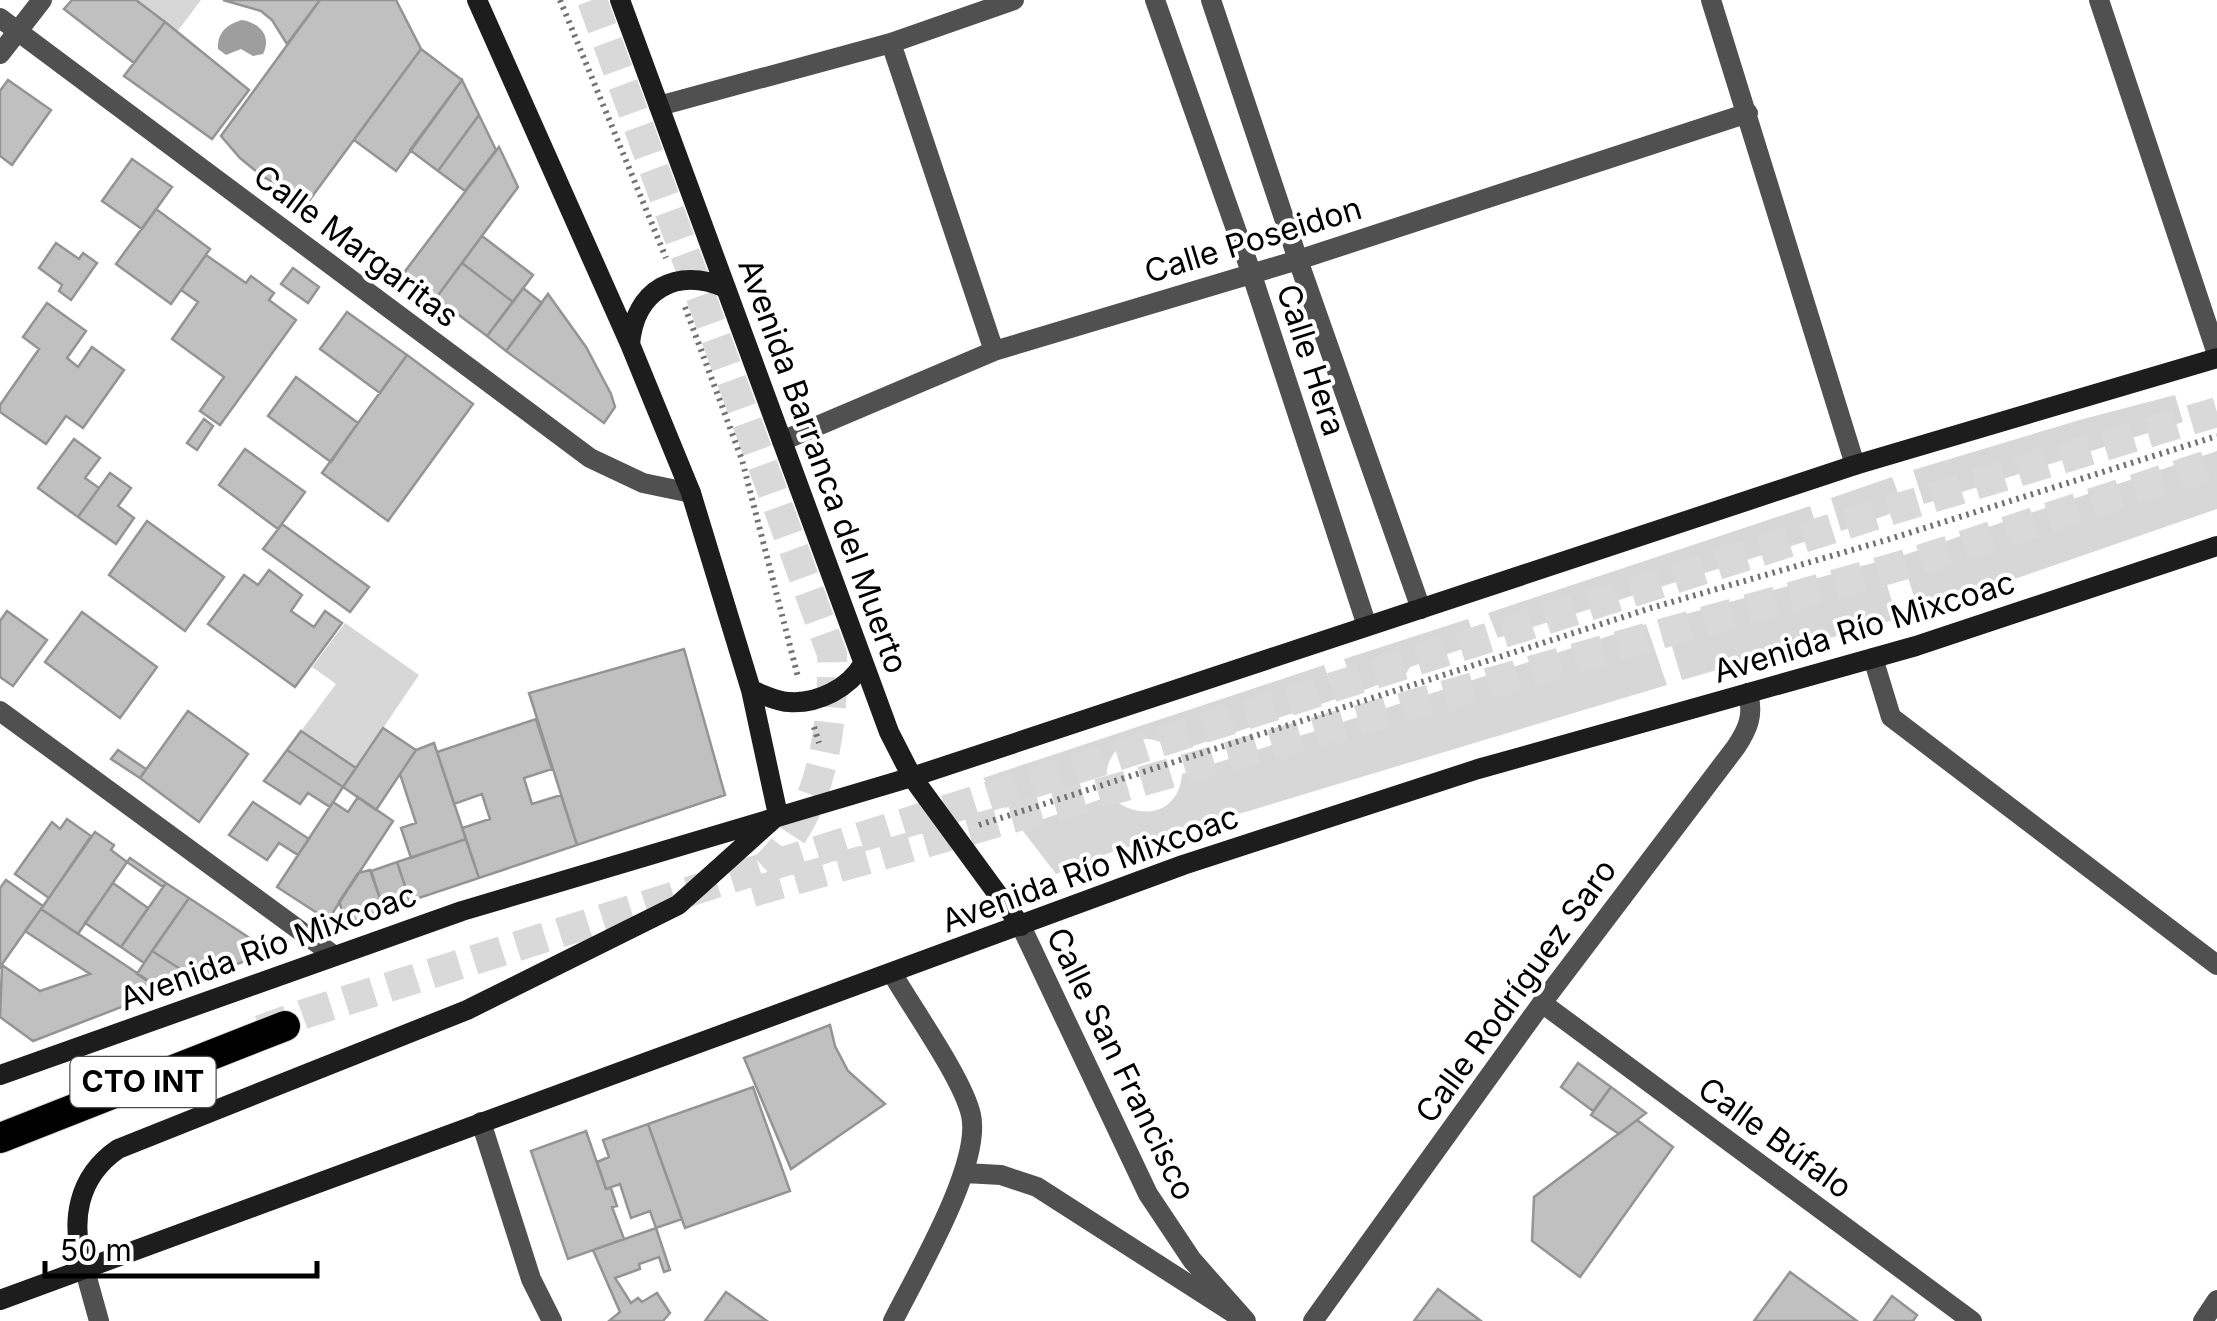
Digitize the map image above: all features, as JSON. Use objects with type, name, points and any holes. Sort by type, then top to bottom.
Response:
[{"type":"highway","name":"CTO INT","points":[[0,1138],[285,1026]]},
{"type":"main road","points":[[84,1267],[77,1239],[78,1206],[93,1173],[118,1149],[467,1010],[678,905],[778,815],[751,690],[691,492],[630,344],[476,0]]},
{"type":"main road","name":"Avenida Barranca del Muerto","points":[[620,0],[888,732],[912,777],[1021,926]]},
{"type":"main road","points":[[630,344],[637,311],[660,287],[692,278],[726,288]]},
{"type":"main road","name":"Avenida Río Mixcoac","points":[[0,1075],[462,911],[912,777],[1855,465],[2217,356]]},
{"type":"main road","name":"Avenida Río Mixcoac","points":[[0,1300],[1183,866],[1363,804],[1873,658],[2217,546]]},
{"type":"main road","points":[[751,690],[789,702],[825,696],[854,680],[864,664]]},
{"type":"street","points":[[0,54],[42,0]]},
{"type":"street","points":[[659,106],[891,43],[1014,0]]},
{"type":"street","name":"Calle Hera","points":[[1155,0],[1367,626]]},
{"type":"street","name":"Calle Hera","points":[[1211,0],[1421,609]]},
{"type":"street","points":[[1711,0],[1855,465]]},
{"type":"street","points":[[2098,0],[2217,356]]},
{"type":"street","name":"Calle Margaritas","points":[[0,18],[590,458],[643,483],[691,492]]},
{"type":"street","points":[[891,43],[994,351]]},
{"type":"street","name":"Calle Poseidon","points":[[782,441],[994,351],[1298,260],[1748,113]]},
{"type":"street","points":[[1873,658],[1891,716],[2217,965]]},
{"type":"street","name":"Calle Rodríguez Saro","points":[[1313,1321],[1542,1003],[1736,748],[1748,728],[1752,708],[1748,693]]},
{"type":"street","points":[[0,711],[332,954]]},
{"type":"street","name":"Calle San Francisco","points":[[1021,926],[1148,1194],[1192,1260],[1245,1321]]},
{"type":"street","points":[[892,974],[966,1098],[973,1130],[965,1172],[894,1321]]},
{"type":"street","name":"Calle Búfalo","points":[[1542,1003],[1972,1321]]},
{"type":"street","points":[[481,1122],[531,1279],[552,1321]]},
{"type":"street","name":"Calle San Francisco","points":[[965,1172],[1001,1175],[1037,1187],[1245,1321]]},
{"type":"street","points":[[84,1267],[99,1321]]},
{"type":"street","points":[[2203,1321],[2217,1300]]},
{"type":"path","points":[[560,0],[675,281],[742,460],[819,743]]},
{"type":"path","points":[[954,833],[1651,608],[1883,542],[2217,436]]},
{"type":"shaded area","points":[[136,0],[201,0],[177,32]]},
{"type":"shaded area","points":[[242,20],[263,31],[263,54],[253,56],[241,49],[226,55],[218,49],[224,30]]},
{"type":"shaded area","points":[[2175,395],[2183,422],[1924,504],[1913,470]]},
{"type":"shaded area","points":[[2217,451],[2217,509],[1919,612],[1901,556]]},
{"type":"shaded area","points":[[1892,477],[1904,509],[1841,531],[1831,498]]},
{"type":"shaded area","points":[[1810,506],[1820,537],[1498,638],[1488,613]]},
{"type":"shaded area","points":[[1880,561],[1897,619],[1682,680],[1664,620]]},
{"type":"shaded area","points":[[1468,619],[1477,644],[1410,667],[1405,675],[1356,693],[1344,659]]},
{"type":"shaded area","points":[[345,623],[419,675],[356,768],[301,731],[336,684],[312,667]]},
{"type":"shaded area","points":[[1646,624],[1667,685],[1109,853],[1056,874],[1020,827],[1110,796],[1132,809],[1155,810],[1173,799],[1182,774]]},
{"type":"shaded area","points":[[1324,665],[1336,699],[1175,752],[1154,740],[1133,740],[1115,752],[1106,775],[1005,808],[983,778]]},
{"type":"building","points":[[72,0],[136,0],[165,22],[134,63],[64,9]]},
{"type":"building","points":[[223,0],[320,0],[287,44],[272,20],[261,11]]},
{"type":"building","points":[[320,0],[396,0],[421,49],[308,202],[262,176],[221,136]]},
{"type":"building","points":[[165,22],[249,90],[212,139],[124,76]]},
{"type":"building","points":[[421,49],[462,80],[396,171],[354,140]]},
{"type":"building","points":[[8,80],[51,110],[12,165],[0,156],[0,91]]},
{"type":"building","points":[[462,80],[479,115],[438,171],[410,150]]},
{"type":"building","points":[[479,115],[496,150],[465,191],[438,171]]},
{"type":"building","points":[[499,147],[518,187],[436,298],[403,274]]},
{"type":"building","points":[[132,159],[172,187],[142,229],[102,201]]},
{"type":"building","points":[[156,209],[210,249],[171,304],[116,264]]},
{"type":"building","points":[[482,236],[533,275],[513,302],[462,263]]},
{"type":"building","points":[[56,243],[79,259],[83,253],[97,263],[71,300],[59,291],[62,285],[39,268]]},
{"type":"building","points":[[206,255],[246,283],[251,276],[274,293],[269,300],[296,320],[220,425],[200,411],[224,377],[172,339],[198,302],[181,290]]},
{"type":"building","points":[[462,263],[513,302],[487,336],[436,298]]},
{"type":"building","points":[[293,268],[319,287],[308,303],[281,284]]},
{"type":"building","points":[[523,288],[542,303],[506,351],[487,336]]},
{"type":"building","points":[[548,294],[586,347],[611,394],[615,407],[604,423],[506,351]]},
{"type":"building","points":[[47,303],[86,331],[67,358],[78,367],[92,347],[124,370],[83,428],[66,416],[46,444],[0,412],[0,405],[39,349],[23,337]]},
{"type":"building","points":[[347,312],[407,355],[380,393],[320,349]]},
{"type":"building","points":[[407,355],[473,404],[388,521],[322,473]]},
{"type":"building","points":[[296,377],[358,423],[331,462],[268,416]]},
{"type":"building","points":[[204,419],[213,426],[197,450],[187,443]]},
{"type":"building","points":[[74,439],[100,458],[85,478],[99,488],[78,517],[38,488]]},
{"type":"building","points":[[245,449],[305,492],[278,529],[219,485]]},
{"type":"building","points":[[110,473],[131,488],[118,506],[134,518],[116,544],[78,517]]},
{"type":"building","points":[[147,521],[224,577],[185,631],[109,575]]},
{"type":"building","points":[[282,524],[369,587],[350,612],[263,549]]},
{"type":"building","points":[[269,570],[302,595],[291,611],[314,627],[325,611],[342,623],[295,687],[208,624],[244,575],[258,585]]},
{"type":"building","points":[[7,611],[47,640],[13,686],[0,677],[0,621]]},
{"type":"building","points":[[82,612],[157,667],[120,718],[45,662]]},
{"type":"building","points":[[684,649],[725,795],[577,845],[529,693]]},
{"type":"building","points":[[188,711],[248,754],[199,822],[140,778]]},
{"type":"building","points":[[536,719],[552,769],[524,778],[532,804],[561,795],[577,845],[479,878],[462,828],[490,819],[482,794],[454,804],[437,752]]},
{"type":"building","points":[[383,728],[416,750],[376,810],[343,787]]},
{"type":"building","points":[[301,731],[356,768],[343,787],[287,750]]},
{"type":"building","points":[[434,743],[466,839],[411,858],[401,828],[416,823],[400,774],[416,750]]},
{"type":"building","points":[[118,750],[146,769],[140,778],[111,759]]},
{"type":"building","points":[[287,750],[343,787],[330,807],[308,793],[300,804],[264,781]]},
{"type":"building","points":[[358,797],[393,821],[328,920],[277,887],[333,802],[348,812]]},
{"type":"building","points":[[253,802],[309,839],[298,855],[279,843],[267,860],[229,835]]},
{"type":"building","points":[[67,819],[91,836],[49,898],[15,874],[52,822],[60,829]]},
{"type":"building","points":[[95,832],[114,845],[111,850],[127,862],[78,934],[41,909]]},
{"type":"building","points":[[466,839],[479,878],[410,901],[397,862]]},
{"type":"building","points":[[130,858],[166,883],[163,887],[127,862]]},
{"type":"building","points":[[397,862],[410,901],[384,910],[371,871]]},
{"type":"building","points":[[370,870],[384,910],[347,923],[339,902],[358,873]]},
{"type":"building","points":[[6,880],[43,906],[0,967],[0,888]]},
{"type":"building","points":[[113,883],[148,908],[121,947],[85,923]]},
{"type":"building","points":[[166,883],[189,898],[144,963],[121,947]]},
{"type":"building","points":[[189,898],[257,943],[248,960],[196,979],[152,951]]},
{"type":"building","points":[[41,909],[163,991],[33,1041],[0,1017],[2,965],[40,991],[90,974],[25,931]]},
{"type":"building","points":[[152,951],[196,979],[163,991],[137,974]]},
{"type":"building","points":[[830,1025],[848,1071],[885,1104],[791,1169],[744,1058]]},
{"type":"building","points":[[1578,1063],[1611,1087],[1593,1111],[1561,1087]]},
{"type":"building","points":[[753,1087],[790,1191],[685,1228],[648,1124]]},
{"type":"building","points":[[1611,1087],[1646,1113],[1619,1134],[1591,1115]]},
{"type":"building","points":[[1637,1120],[1673,1147],[1580,1277],[1532,1241],[1534,1197]]},
{"type":"building","points":[[648,1124],[682,1219],[656,1228],[650,1211],[631,1218],[620,1184],[606,1189],[597,1162],[609,1157],[603,1140]]},
{"type":"building","points":[[586,1131],[606,1189],[611,1188],[617,1206],[612,1207],[624,1239],[568,1259],[531,1151]]},
{"type":"building","points":[[656,1228],[670,1270],[664,1272],[659,1257],[615,1278],[631,1303],[638,1298],[642,1302],[657,1293],[670,1313],[663,1321],[609,1321],[620,1312],[593,1250]]},
{"type":"building","points":[[1790,1272],[1857,1321],[1754,1321]]},
{"type":"building","points":[[1438,1289],[1481,1321],[1414,1321]]},
{"type":"building","points":[[726,1292],[767,1321],[705,1321]]},
{"type":"building","points":[[1892,1296],[1917,1315],[1913,1321],[1874,1321]]},
{"type":"tunnel","points":[[592,0],[832,654],[827,740],[812,797],[784,847],[764,868]]},
{"type":"tunnel","points":[[260,1030],[1878,514],[2217,412]]},
{"type":"tunnel","points":[[752,892],[1907,564],[2217,462]]}]
